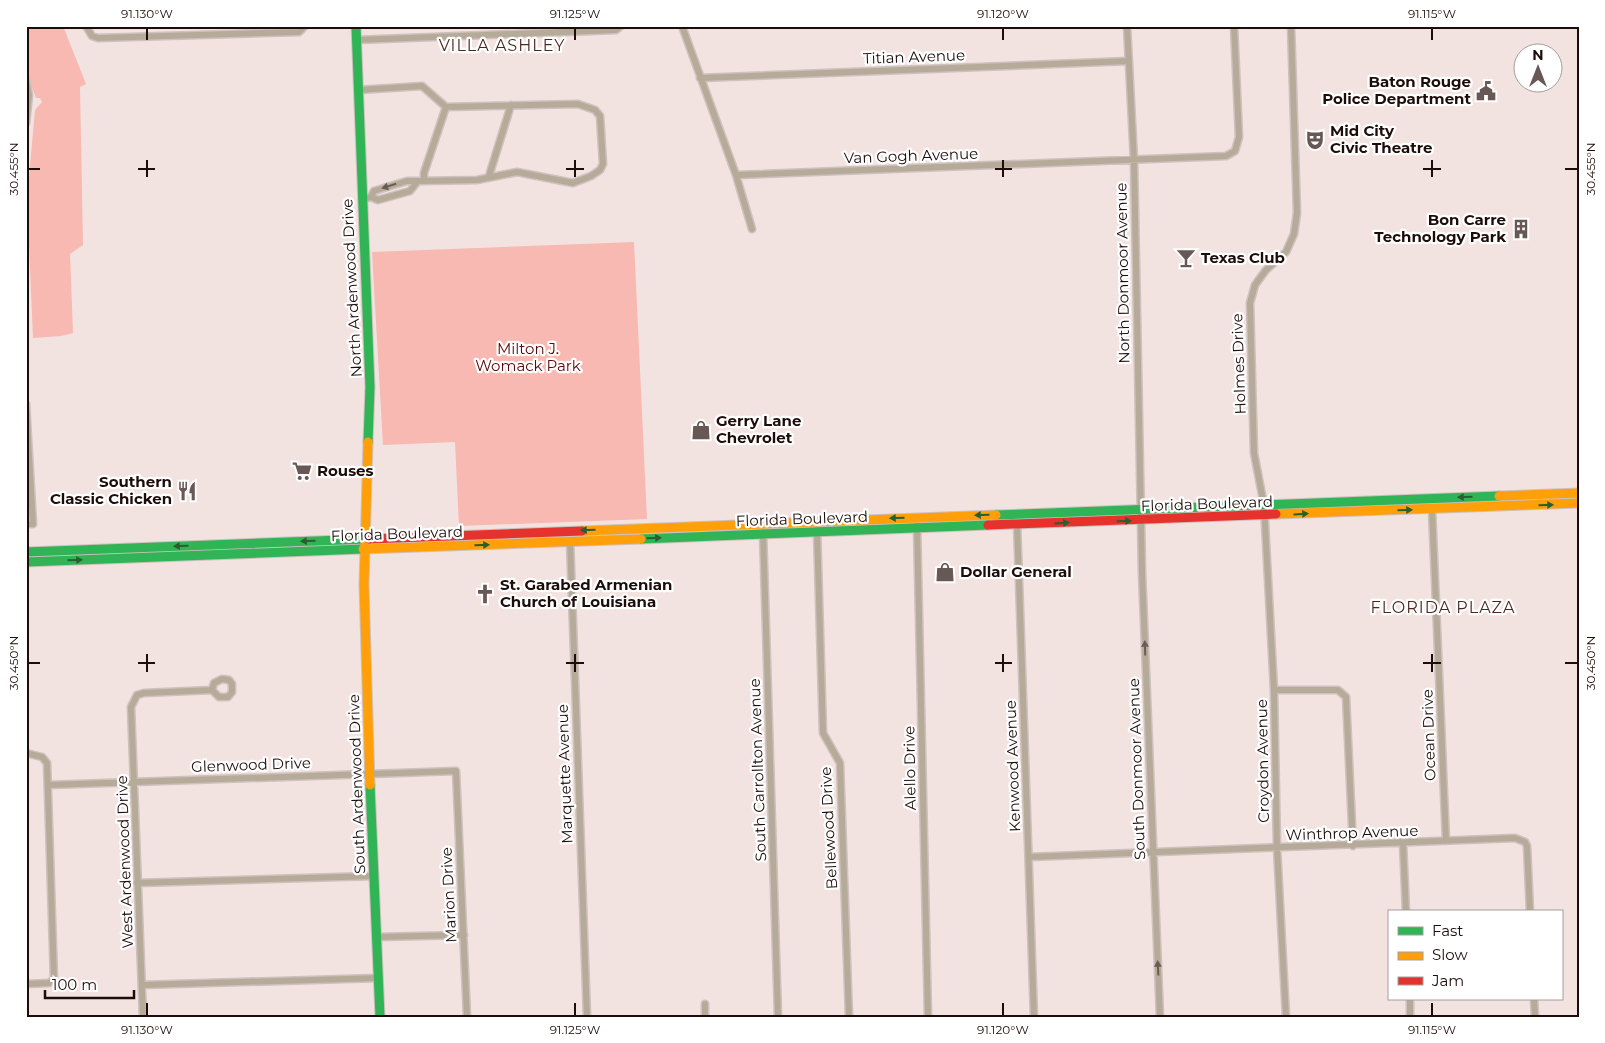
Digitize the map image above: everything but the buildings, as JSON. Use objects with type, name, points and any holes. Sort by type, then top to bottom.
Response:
[{"type":"main road","name":"North Ardenwood Drive","points":[[356,26],[358,90],[366,198],[370,387],[364,549]]},
{"type":"main road","name":"Florida Boulevard","points":[[26,552],[1579,493]]},
{"type":"main road","points":[[1514,495],[1514,506]]},
{"type":"main road","name":"Florida Boulevard","points":[[26,562],[1579,503]]},
{"type":"main road","points":[[1164,519],[1165,514],[1194,507]]},
{"type":"main road","points":[[637,529],[637,539]]},
{"type":"main road","points":[[230,544],[230,555]]},
{"type":"main road","name":"South Ardenwood Drive","points":[[364,549],[369,773],[380,1017]]},
{"type":"street","points":[[86,26],[92,36],[98,38],[299,32],[305,26]]},
{"type":"street","points":[[356,40],[616,30],[621,26]]},
{"type":"street","points":[[682,26],[736,175],[752,229]]},
{"type":"street","name":"North Donmoor Avenue","points":[[1128,26],[1134,160],[1141,520]]},
{"type":"street","name":"Van Gogh Avenue","points":[[736,175],[1226,156],[1235,151],[1239,137],[1234,26]]},
{"type":"street","name":"Holmes Drive","points":[[1264,505],[1254,453],[1250,304],[1255,285],[1266,270],[1286,252],[1294,234],[1296,213],[1291,26]]},
{"type":"street","name":"Titian Avenue","points":[[700,78],[1129,61]]},
{"type":"street","points":[[26,80],[29,94],[26,123]]},
{"type":"street","points":[[358,90],[422,86],[446,107],[578,104],[595,110],[600,116],[603,164],[600,170],[591,176],[573,183],[517,172],[489,176],[477,180],[407,181],[374,191],[366,198]]},
{"type":"street","points":[[489,176],[511,105]]},
{"type":"street","points":[[366,198],[378,200],[410,191],[421,182],[446,107]]},
{"type":"street","points":[[26,404],[29,524]]},
{"type":"street","name":"Croydon Avenue","points":[[1264,505],[1274,690],[1277,848],[1286,1017]]},
{"type":"street","name":"Ocean Drive","points":[[1432,509],[1446,841]]},
{"type":"street","name":"Kenwood Avenue","points":[[1018,514],[1034,1017]]},
{"type":"street","name":"Alello Drive","points":[[916,518],[928,1017]]},
{"type":"street","name":"South Donmoor Avenue","points":[[1141,520],[1160,1017]]},
{"type":"street","name":"Bellewood Drive","points":[[817,522],[823,733],[840,763],[849,1017]]},
{"type":"street","name":"South Carrollton Avenue","points":[[763,523],[778,1017]]},
{"type":"street","name":"Marquette Avenue","points":[[570,531],[587,1017]]},
{"type":"street","name":"West Ardenwood Drive","points":[[143,1017],[131,707],[137,695],[144,693],[212,690]]},
{"type":"street","points":[[1274,690],[1338,690],[1346,697],[1353,846]]},
{"type":"street","points":[[26,753],[42,756],[47,762],[54,979],[50,983],[26,984]]},
{"type":"street","name":"Glenwood Drive","points":[[48,785],[456,771]]},
{"type":"street","name":"Marion Drive","points":[[456,771],[468,1017]]},
{"type":"street","name":"Winthrop Avenue","points":[[1029,857],[1353,846],[1515,838],[1526,842],[1530,910]]},
{"type":"street","points":[[1403,843],[1406,910]]},
{"type":"street","points":[[137,883],[374,876]]},
{"type":"street","points":[[377,937],[464,935]]},
{"type":"street","points":[[142,985],[378,978]]},
{"type":"street","points":[[1410,1000],[1410,1017]]},
{"type":"street","points":[[1534,1000],[1535,1017]]},
{"type":"street","points":[[705,1004],[705,1017]]},
{"type":"green space","points":[[26,26],[63,26],[86,84],[80,87],[83,245],[70,254],[73,333],[33,338],[27,199],[35,110],[42,102],[40,98],[36,98],[26,72]]},
{"type":"green space","name":"Milton J. Womack Park","points":[[634,242],[647,519],[459,526],[455,442],[383,445],[372,252]]},
{"type":"traffic: fast","points":[[356,26],[370,387],[368,442]]},
{"type":"traffic: fast","points":[[996,515],[1499,496]]},
{"type":"traffic: fast","points":[[641,539],[988,525]]},
{"type":"traffic: fast","points":[[26,552],[369,539]]},
{"type":"traffic: fast","points":[[26,562],[363,549]]},
{"type":"traffic: fast","points":[[370,785],[380,1017]]},
{"type":"traffic: slow","points":[[368,442],[364,585],[370,785]]},
{"type":"traffic: slow","points":[[1499,496],[1579,493]]},
{"type":"traffic: slow","points":[[1276,514],[1579,503]]},
{"type":"traffic: slow","points":[[582,531],[996,515]]},
{"type":"traffic: slow","points":[[363,549],[641,539]]},
{"type":"traffic: jam","points":[[988,525],[1276,514]]},
{"type":"traffic: jam","points":[[369,539],[582,531]]},
{"type":"place","name":"Baton Rouge Police Department","points":[[1486,91]]},
{"type":"place","name":"Mid City Civic Theatre","points":[[1315,140]]},
{"type":"place","name":"Bon Carre Technology Park","points":[[1521,229]]},
{"type":"place","name":"Texas Club","points":[[1186,258]]},
{"type":"place","name":"Gerry Lane Chevrolet","points":[[701,430]]},
{"type":"place","name":"Rouses","points":[[302,471]]},
{"type":"place","name":"Southern Classic Chicken","points":[[187,491]]},
{"type":"place","name":"Dollar General","points":[[945,572]]},
{"type":"place","name":"St. Garabed Armenian Church of Louisiana","points":[[485,594]]},
{"type":"district","name":"VILLA ASHLEY","points":[[502,45]]},
{"type":"district","name":"FLORIDA PLAZA","points":[[1443,607]]}]
